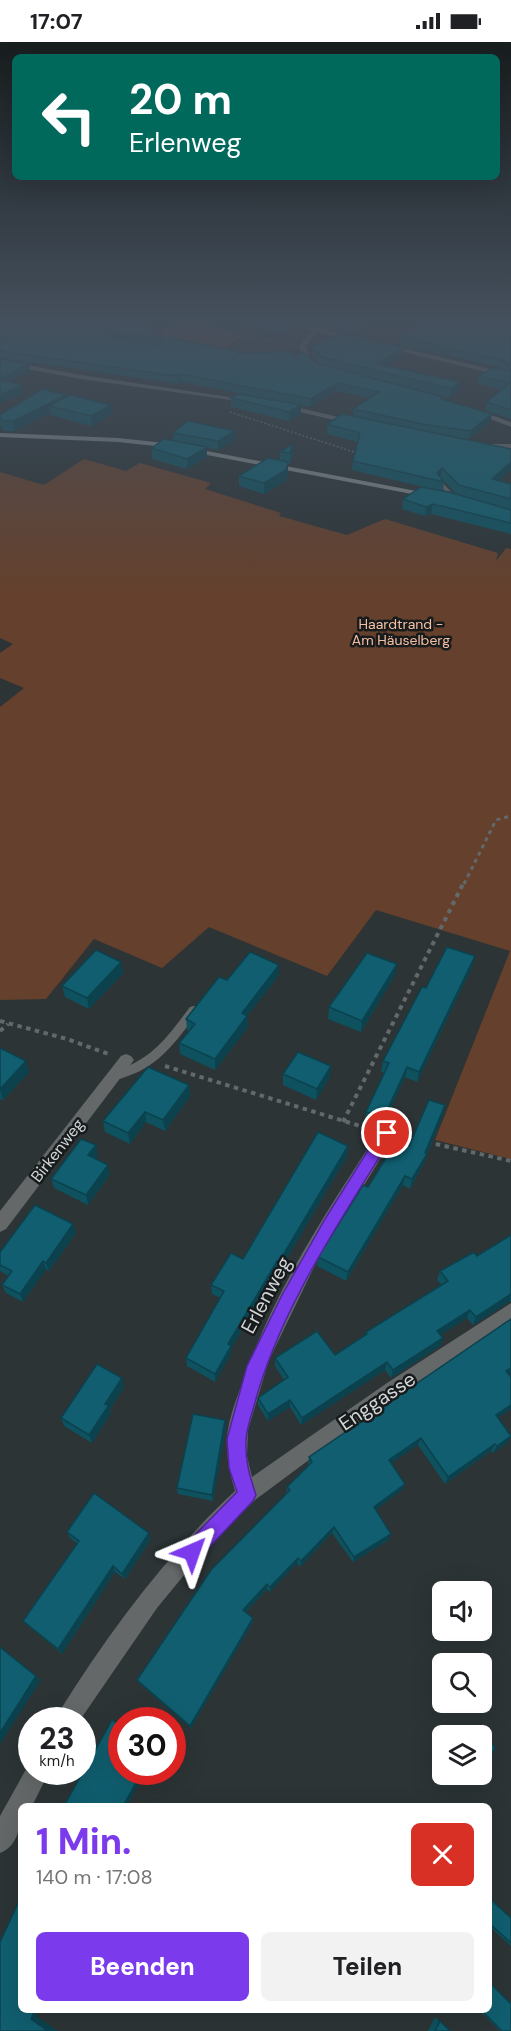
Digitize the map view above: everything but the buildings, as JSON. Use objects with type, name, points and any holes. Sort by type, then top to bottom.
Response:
[{"type":"street","points":[[311,413],[363,425]]},
{"type":"street","points":[[480,413],[511,425]]},
{"type":"street","points":[[0,435],[165,445],[459,500]]},
{"type":"street","points":[[474,445],[511,446]]},
{"type":"street","name":"Birkenweg","points":[[0,1224],[126,1060]]},
{"type":"street","name":"Erlenweg","points":[[247,1495],[238,1468],[236,1439],[256,1366],[276,1324],[336,1214],[387,1133]]},
{"type":"street","name":"Enggasse","points":[[75,1707],[95,1674],[138,1615],[179,1565],[247,1495],[294,1457],[511,1312]]},
{"type":"street","points":[[20,1803],[30,1785]]},
{"type":"street","points":[[0,1841],[18,1807]]},
{"type":"lane","points":[[440,482],[459,500]]},
{"type":"lane","points":[[114,1076],[135,1070],[151,1062],[199,1004]]},
{"type":"path","points":[[234,413],[364,455]]},
{"type":"path","points":[[343,1122],[496,820],[511,816]]},
{"type":"path","points":[[0,1021],[67,1039],[126,1060]]},
{"type":"path","points":[[0,1031],[8,1023]]},
{"type":"path","points":[[151,1062],[343,1122],[387,1133]]},
{"type":"path","points":[[421,1140],[511,1161]]},
{"type":"green space","name":"Haardtrand - Am Häuselberg","points":[[84,459],[126,471],[140,463],[211,483],[205,489],[281,513],[279,516],[347,535],[385,519],[498,553],[496,561],[506,548],[511,549],[511,1159],[435,1140],[510,951],[376,910],[327,976],[209,927],[162,968],[94,939],[46,999],[0,1000],[0,707],[24,688],[0,678],[0,653],[13,644],[0,638],[0,472],[44,485]]},
{"type":"route","points":[[192,1552],[247,1495],[238,1468],[236,1439],[256,1366],[270,1334],[330,1224],[387,1133]]}]
